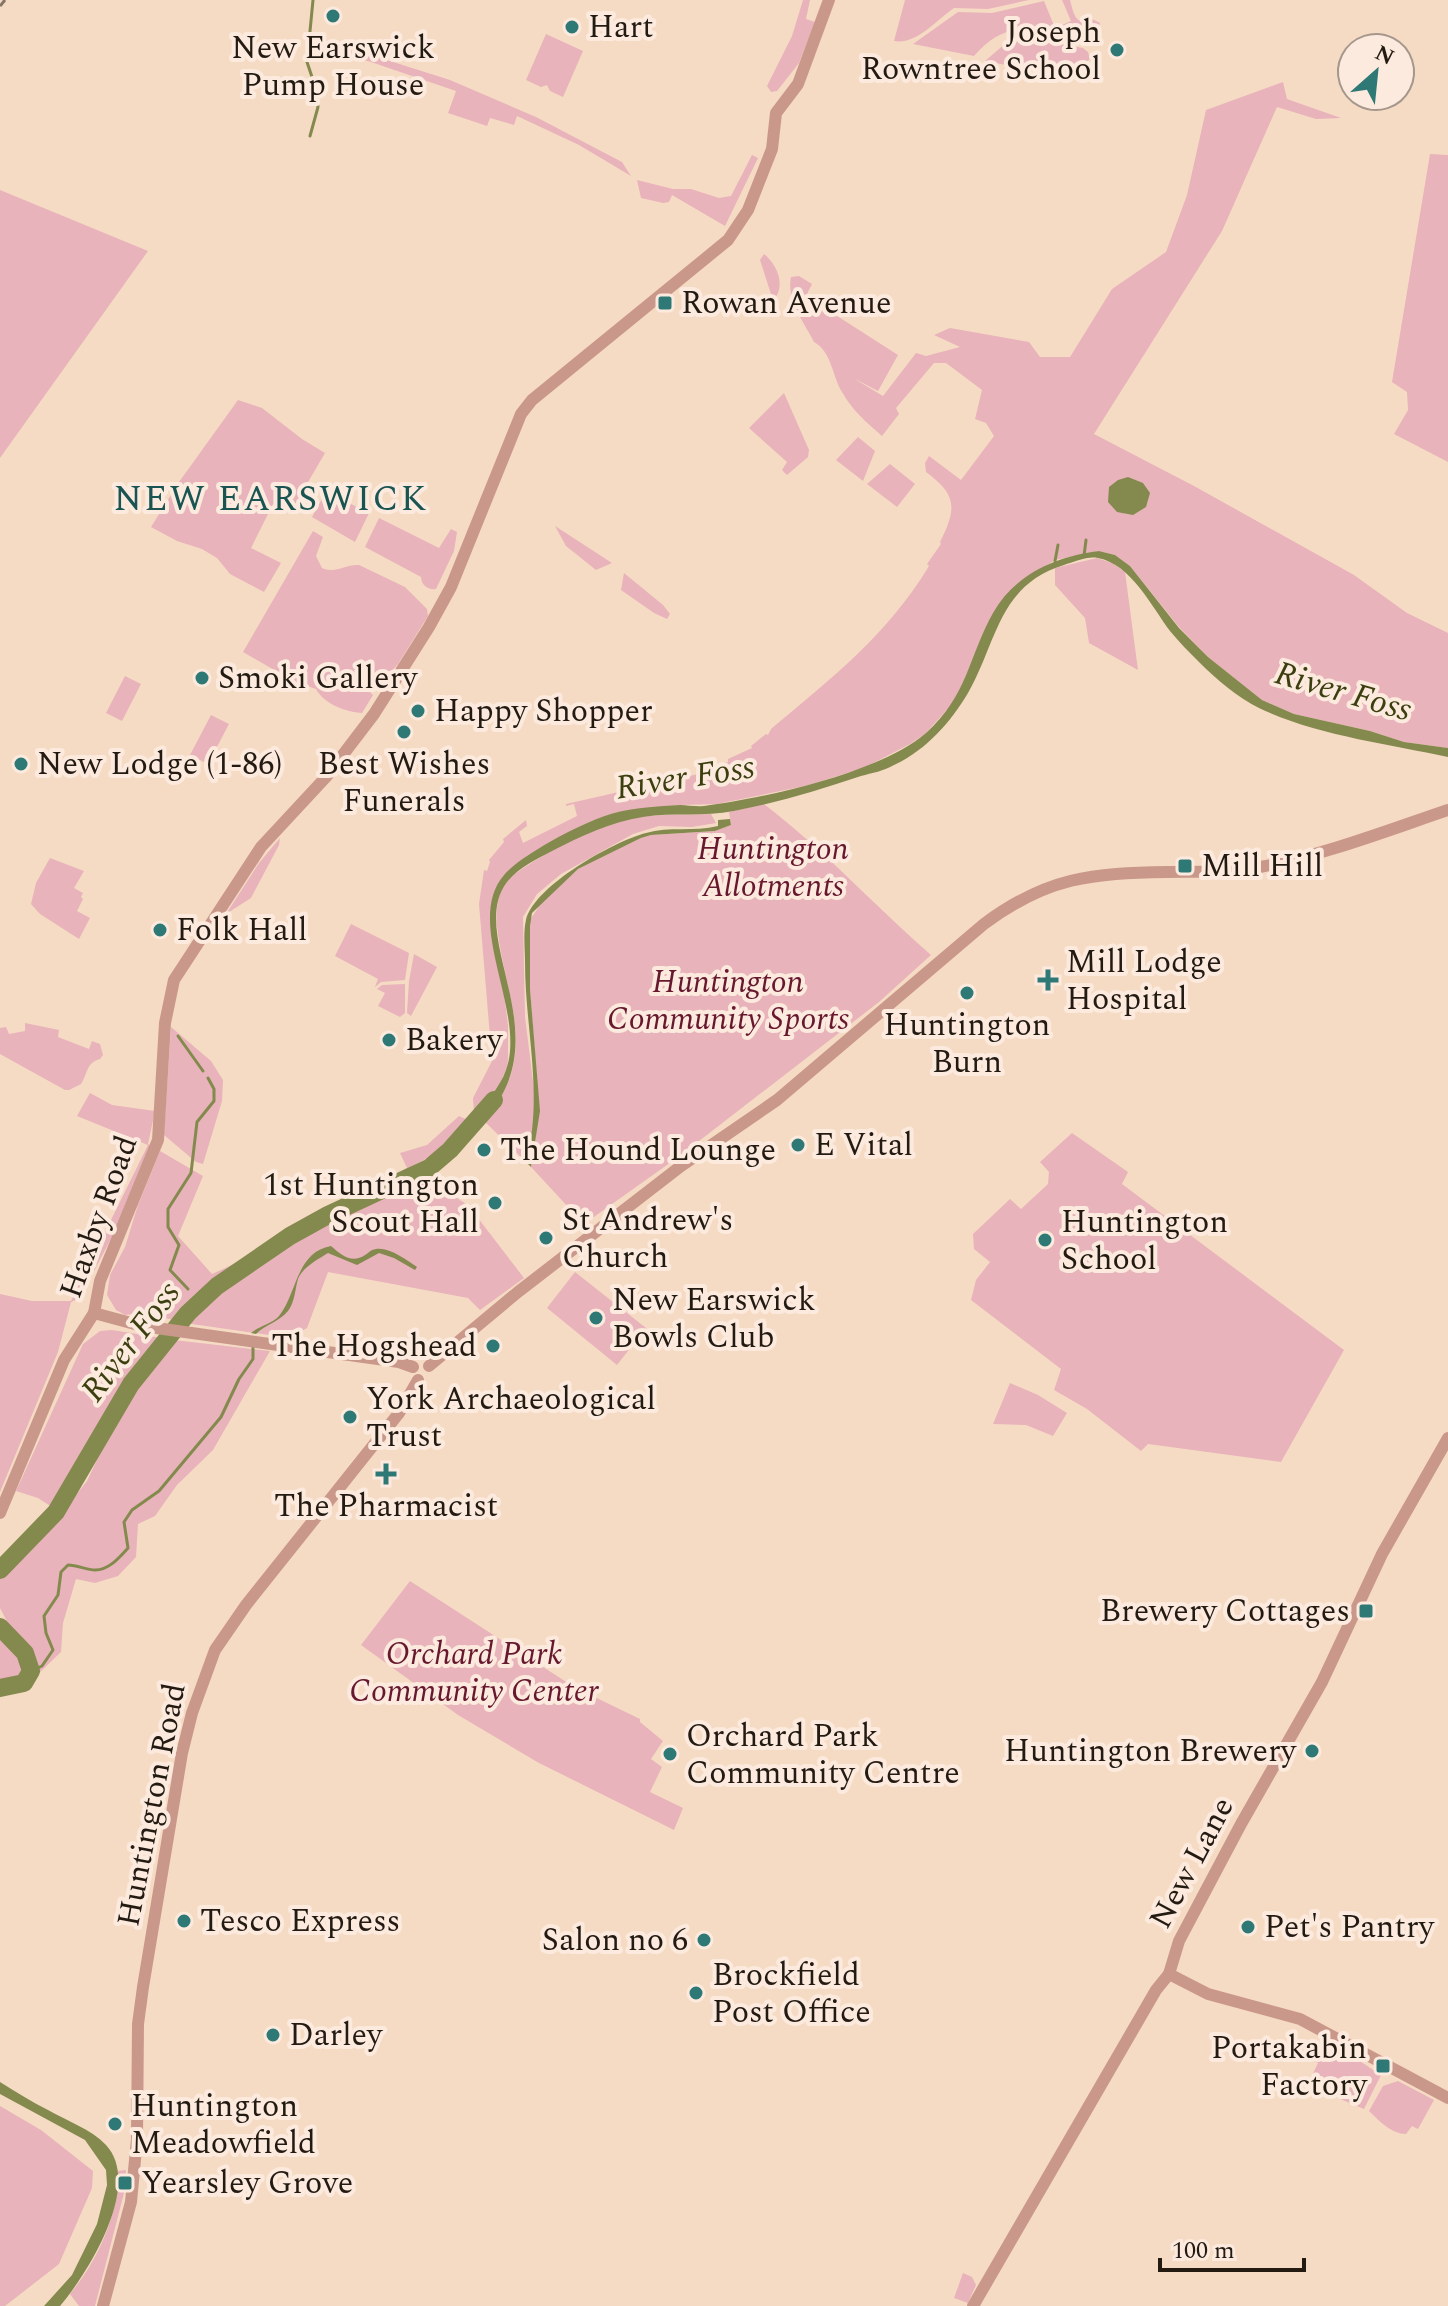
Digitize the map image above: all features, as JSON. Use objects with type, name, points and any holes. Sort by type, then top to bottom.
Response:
[{"type":"street","name":"Haxby Road","points":[[0,1513],[64,1360],[94,1313],[100,1281],[158,1140],[169,995],[180,968],[261,847],[326,777],[374,714],[409,659],[451,587],[521,414],[532,400],[737,230],[772,149],[776,113],[804,73],[829,0]]},
{"type":"street","points":[[429,1366],[518,1292],[681,1166],[777,1100],[984,924],[1017,902],[1058,883],[1091,875],[1259,868],[1319,853],[1448,810]]},
{"type":"street","points":[[94,1313],[142,1326],[399,1362],[413,1367],[422,1362],[429,1366]]},
{"type":"street","points":[[413,1367],[412,1374],[418,1380],[424,1380],[430,1376],[429,1366]]},
{"type":"street","name":"Huntington Road","points":[[103,2306],[131,2202],[137,2139],[138,2024],[182,1753],[204,1676],[230,1626],[399,1413],[418,1380]]},
{"type":"street","name":"New Lane","points":[[973,2306],[1156,1990],[1169,1974],[1179,1941],[1313,1699],[1382,1554],[1448,1438]]},
{"type":"street","points":[[1169,1974],[1208,1994],[1300,2019],[1448,2098]]},
{"type":"green space","points":[[803,0],[810,0],[806,19],[815,22],[799,63],[777,91],[771,92],[767,86],[792,36]]},
{"type":"green space","points":[[905,0],[1029,0],[988,9],[954,8],[911,39],[894,41]]},
{"type":"green space","points":[[1062,0],[1070,0],[1079,21],[1087,23],[1092,19],[1100,23],[1096,35],[1084,37],[1019,29],[996,37],[974,56],[913,44],[958,12],[992,13],[1044,1],[1055,28],[1071,21]]},
{"type":"green space","points":[[546,34],[583,51],[563,97],[550,91],[547,85],[541,87],[526,80]]},
{"type":"green space","points":[[1035,39],[1083,48],[1090,59],[1068,77],[985,61],[1006,43]]},
{"type":"green space","points":[[330,42],[450,80],[536,117],[622,162],[631,176],[579,145],[517,116],[514,125],[490,118],[487,126],[448,113],[456,91],[368,61],[327,55]]},
{"type":"green space","points":[[1283,82],[1287,99],[1341,118],[1316,119],[1277,107],[1222,231],[1094,434],[1354,575],[1407,613],[1448,633],[1448,748],[1404,742],[1294,714],[1262,700],[1208,657],[1179,627],[1130,566],[1115,555],[1099,551],[1055,560],[1013,589],[998,606],[954,702],[925,734],[910,744],[864,768],[805,786],[717,804],[614,813],[528,855],[503,876],[491,932],[508,1025],[507,1068],[495,1093],[478,1116],[474,1113],[473,1098],[492,1061],[479,904],[484,870],[487,871],[489,860],[504,842],[503,839],[526,820],[527,826],[519,832],[523,843],[577,816],[574,804],[566,804],[707,772],[707,769],[728,762],[728,759],[752,748],[768,735],[771,729],[858,654],[913,591],[929,566],[927,564],[941,544],[951,503],[944,488],[926,472],[925,463],[929,456],[961,480],[994,436],[986,423],[975,419],[982,390],[946,363],[934,363],[896,408],[899,414],[882,436],[855,410],[842,392],[825,352],[814,342],[797,311],[791,294],[791,277],[799,276],[812,284],[806,296],[898,355],[878,391],[853,378],[883,396],[916,353],[926,356],[960,347],[934,335],[950,328],[1029,342],[1040,357],[1070,357],[1112,289],[1166,252],[1187,195],[1206,110]]},
{"type":"green space","points":[[1430,154],[1448,155],[1448,462],[1394,434],[1408,410],[1407,392],[1392,382]]},
{"type":"green space","points":[[752,155],[758,158],[725,226],[672,195],[669,202],[663,203],[641,198],[637,180],[673,189],[691,189],[719,198],[731,196]]},
{"type":"green space","points":[[0,190],[148,251],[0,458]]},
{"type":"green space","points":[[764,254],[778,274],[780,285],[776,297],[771,294],[760,260]]},
{"type":"green space","points":[[784,393],[809,450],[808,457],[787,475],[782,470],[787,462],[749,428]]},
{"type":"green space","points":[[238,400],[262,408],[325,453],[290,513],[273,504],[251,548],[281,563],[264,592],[230,574],[217,558],[202,549],[177,541],[151,527]]},
{"type":"green space","points":[[858,437],[875,451],[863,481],[836,460]]},
{"type":"green space","points":[[890,464],[915,484],[897,507],[867,484]]},
{"type":"green space","points":[[323,497],[334,502],[337,497],[369,513],[355,542],[312,517]]},
{"type":"green space","points":[[379,518],[439,548],[451,529],[457,532],[454,551],[436,589],[428,588],[421,577],[365,547]]},
{"type":"green space","points":[[555,526],[612,563],[596,570],[566,546]]},
{"type":"green space","points":[[313,531],[323,537],[316,556],[322,568],[332,570],[359,565],[405,587],[427,609],[428,616],[398,664],[378,687],[374,685],[370,692],[373,695],[362,713],[336,706],[324,699],[316,689],[295,682],[243,652]]},
{"type":"green space","points":[[1097,558],[1125,572],[1138,670],[1089,643],[1085,618],[1055,585],[1055,568]]},
{"type":"green space","points":[[624,573],[663,605],[670,614],[667,619],[621,590]]},
{"type":"green space","points":[[125,676],[141,684],[122,721],[106,713]]},
{"type":"green space","points":[[211,715],[229,724],[208,764],[190,755]]},
{"type":"green space","points":[[764,804],[931,955],[879,1002],[681,1155],[584,1224],[531,1167],[536,1133],[537,1080],[530,989],[530,920],[543,900],[578,869],[651,835],[715,831],[731,825],[729,812]]},
{"type":"green space","points":[[711,814],[716,823],[692,827],[659,826],[633,834],[561,874],[537,894],[523,917],[525,1017],[535,1097],[533,1130],[526,1162],[483,1120],[501,1097],[511,1073],[515,1050],[512,1003],[497,921],[502,883],[557,848],[618,822],[664,815]]},
{"type":"green space","points":[[280,838],[251,898],[226,914],[259,863]]},
{"type":"green space","points":[[50,858],[84,871],[74,888],[83,893],[77,911],[90,918],[79,939],[40,914],[31,904],[36,883]]},
{"type":"green space","points":[[351,924],[409,953],[405,980],[381,982],[375,987],[378,979],[335,956]]},
{"type":"green space","points":[[414,954],[437,967],[411,1016],[407,1013]]},
{"type":"green space","points":[[405,984],[405,1013],[400,1017],[378,1006],[385,993],[377,989],[382,985]]},
{"type":"green space","points":[[25,1023],[59,1030],[58,1037],[89,1049],[92,1041],[100,1044],[103,1055],[90,1066],[81,1084],[65,1090],[0,1054],[0,1028],[6,1027],[9,1034],[25,1031]]},
{"type":"green space","points":[[171,1027],[211,1061],[223,1080],[222,1101],[203,1164],[196,1162],[164,1135]]},
{"type":"green space","points":[[90,1093],[112,1105],[155,1111],[148,1144],[151,1146],[118,1225],[80,1298],[71,1302],[58,1352],[0,1492],[0,1294],[32,1301],[71,1301],[148,1145],[77,1116]]},
{"type":"green space","points":[[459,1116],[472,1122],[461,1128],[447,1147],[409,1168],[468,1205],[524,1278],[480,1310],[468,1298],[328,1272],[307,1328],[290,1338],[192,1324],[142,1313],[125,1315],[116,1310],[107,1295],[110,1275],[125,1247],[160,1151],[203,1176],[178,1236],[212,1274],[256,1254],[407,1168],[400,1153],[427,1145]]},
{"type":"green space","points":[[1072,1133],[1128,1172],[1122,1184],[1344,1350],[1281,1462],[1148,1444],[1141,1451],[1087,1409],[1054,1390],[1061,1369],[971,1300],[976,1280],[990,1262],[974,1249],[973,1234],[1010,1199],[1021,1209],[1048,1184],[1049,1172],[1040,1162]]},
{"type":"green space","name":"New Earswick Bowls Club","points":[[575,1272],[646,1328],[617,1365],[547,1308]]},
{"type":"green space","points":[[100,1331],[168,1339],[154,1346],[130,1377],[55,1509],[38,1498],[16,1491],[83,1344]]},
{"type":"green space","points":[[174,1340],[270,1351],[213,1450],[177,1485],[155,1516],[138,1524],[136,1557],[118,1576],[95,1583],[76,1579],[63,1623],[61,1652],[35,1677],[0,1608],[0,1575],[61,1514],[87,1481],[124,1403]]},
{"type":"green space","points":[[1010,1383],[1038,1395],[1067,1413],[1053,1436],[1026,1425],[993,1424]]},
{"type":"green space","name":"Orchard Park Community Center","points":[[410,1581],[574,1687],[640,1719],[663,1741],[651,1759],[662,1767],[650,1792],[683,1808],[674,1830],[539,1763],[458,1715],[361,1645]]},
{"type":"green space","points":[[0,1634],[19,1654],[26,1674],[0,1681]]},
{"type":"green space","points":[[1319,2042],[1352,2056],[1381,2075],[1364,2109],[1312,2087],[1310,2080],[1318,2063],[1310,2059]]},
{"type":"green space","points":[[1398,2081],[1434,2100],[1418,2129],[1412,2126],[1406,2134],[1381,2123],[1369,2111],[1383,2086]]},
{"type":"green space","points":[[0,2106],[41,2130],[93,2171],[92,2188],[59,2264],[5,2306],[0,2306]]},
{"type":"green space","points":[[126,2170],[124,2193],[95,2306],[79,2306],[70,2294],[98,2252],[115,2204],[117,2171]]},
{"type":"green space","points":[[963,2273],[972,2277],[976,2285],[968,2303],[954,2298]]},
{"type":"shaded area","points":[[1128,477],[1143,483],[1150,493],[1146,507],[1133,515],[1117,512],[1108,502],[1109,487]]},
{"type":"shaded area","points":[[1099,551],[1115,555],[1130,566],[1179,628],[1208,657],[1262,700],[1294,714],[1404,742],[1448,748],[1448,757],[1328,732],[1259,708],[1212,675],[1170,631],[1140,588],[1121,569],[1098,558],[1064,565],[1042,574],[1025,586],[1012,601],[961,704],[936,735],[905,759],[882,770],[750,808],[619,822],[563,845],[511,877],[497,905],[497,931],[515,1023],[515,1056],[505,1088],[483,1120],[478,1116],[506,1070],[510,1047],[509,1022],[490,918],[493,895],[504,875],[555,839],[614,813],[664,806],[704,806],[789,790],[852,772],[906,747],[926,733],[951,705],[1002,599],[1038,569],[1068,557]]},
{"type":"shaded area","points":[[730,819],[731,825],[715,831],[641,838],[578,869],[532,913],[530,989],[540,1111],[531,1167],[526,1162],[534,1087],[524,936],[532,907],[559,880],[615,845],[655,831],[709,828],[718,826],[718,820]]},
{"type":"shaded area","points":[[331,1246],[343,1255],[356,1259],[374,1249],[387,1250],[417,1267],[415,1270],[379,1253],[357,1265],[328,1253],[300,1275],[288,1311],[256,1334],[251,1333],[279,1316],[304,1265],[319,1250]]},
{"type":"shaded area","points":[[0,2082],[93,2134],[106,2145],[116,2162],[118,2182],[115,2205],[107,2228],[84,2273],[60,2306],[44,2306],[72,2275],[97,2224],[107,2185],[106,2170],[85,2140],[0,2094]]},
{"type":"waterway","points":[[310,136],[318,107],[307,62],[313,0]]},
{"type":"waterway","points":[[1084,556],[1086,540]]},
{"type":"waterway","points":[[1055,561],[1058,545]]},
{"type":"waterway","points":[[178,1036],[203,1071]]},
{"type":"waterway","points":[[188,1289],[170,1270],[179,1245],[168,1227],[168,1209],[191,1173],[197,1122],[214,1101],[214,1089],[208,1078]]},
{"type":"waterway","name":"River Foss","points":[[0,1570],[56,1512],[131,1384],[188,1313],[217,1286],[290,1236],[429,1168],[450,1150],[494,1100]]},
{"type":"waterway","points":[[31,1671],[42,1666],[53,1650],[46,1633],[44,1616],[58,1595],[61,1572],[68,1565],[92,1570],[105,1568],[128,1548],[124,1522],[132,1510],[159,1491],[221,1417],[239,1379],[253,1359],[253,1345]]},
{"type":"waterway","name":"River Foss","points":[[0,1627],[25,1653],[31,1671],[24,1683],[0,1688]]},
{"type":"railway","points":[[0,6],[5,0]]},
{"type":"place","name":"New Earswick Pump House","points":[[333,16]]},
{"type":"place","name":"Hart","points":[[572,27]]},
{"type":"place","name":"Joseph Rowntree School","points":[[1117,50]]},
{"type":"place","name":"Rowan Avenue","points":[[665,303]]},
{"type":"place","name":"Smoki Gallery","points":[[202,678]]},
{"type":"place","name":"Happy Shopper","points":[[418,711]]},
{"type":"place","name":"Best Wishes Funerals","points":[[404,732]]},
{"type":"place","name":"New Lodge (1-86)","points":[[21,764]]},
{"type":"place","name":"Mill Hill","points":[[1185,866]]},
{"type":"place","name":"Folk Hall","points":[[160,930]]},
{"type":"place","name":"Mill Lodge Hospital","points":[[1048,980]]},
{"type":"place","name":"Huntington Burn","points":[[967,993]]},
{"type":"place","name":"Bakery","points":[[389,1040]]},
{"type":"place","name":"E Vital","points":[[798,1145]]},
{"type":"place","name":"The Hound Lounge","points":[[484,1150]]},
{"type":"place","name":"1st Huntington Scout Hall","points":[[495,1203]]},
{"type":"place","name":"St Andrew's Church","points":[[546,1238]]},
{"type":"place","name":"Huntington School","points":[[1045,1240]]},
{"type":"place","name":"New Earswick Bowls Club","points":[[596,1318]]},
{"type":"place","name":"The Hogshead","points":[[493,1346]]},
{"type":"place","name":"York Archaeological Trust","points":[[350,1417]]},
{"type":"place","name":"The Pharmacist","points":[[386,1474]]},
{"type":"place","name":"Brewery Cottages","points":[[1366,1611]]},
{"type":"place","name":"Huntington Brewery","points":[[1312,1751]]},
{"type":"place","name":"Orchard Park Community Centre","points":[[670,1754]]},
{"type":"place","name":"Tesco Express","points":[[184,1921]]},
{"type":"place","name":"Pet's Pantry","points":[[1248,1927]]},
{"type":"place","name":"Salon no 6","points":[[704,1940]]},
{"type":"place","name":"Brockfield Post Office","points":[[696,1993]]},
{"type":"place","name":"Darley","points":[[273,2035]]},
{"type":"place","name":"Portakabin Factory","points":[[1383,2066]]},
{"type":"place","name":"Huntington Meadowfield","points":[[115,2124]]},
{"type":"place","name":"Yearsley Grove","points":[[125,2183]]},
{"type":"district","name":"NEW EARSWICK","points":[[271,499]]},
{"type":"park label","name":"Huntington Allotments","points":[[773,868]]},
{"type":"park label","name":"Huntington Community Sports","points":[[728,1000]]}]
